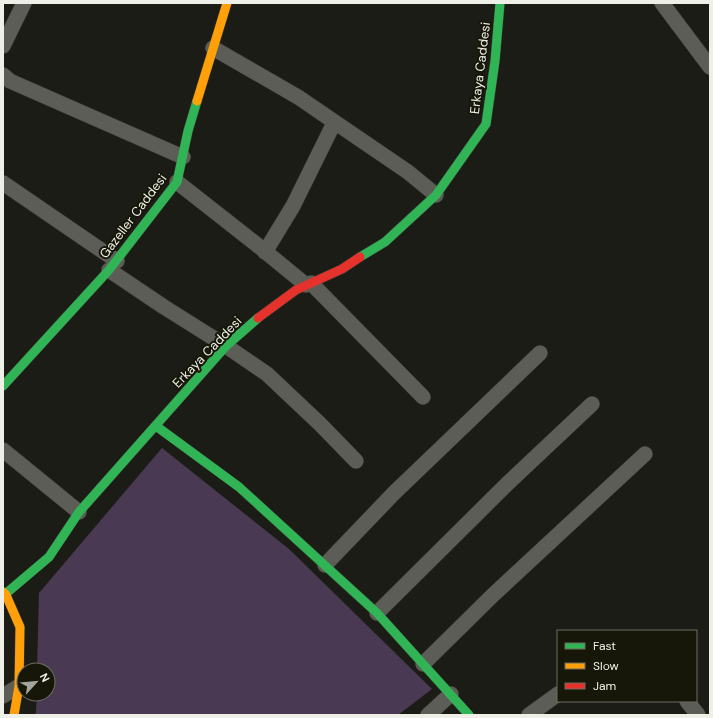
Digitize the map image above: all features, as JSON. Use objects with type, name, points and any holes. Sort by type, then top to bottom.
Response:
[{"type":"street","points":[[3,46],[24,3]]},
{"type":"street","name":"Gazeller Caddesi","points":[[3,386],[113,265],[177,182],[188,131],[227,3]]},
{"type":"street","name":"Erkaya Caddesi","points":[[19,662],[20,628],[4,594],[49,557],[79,512],[226,346],[260,316],[296,290],[342,269],[385,242],[436,195],[486,124],[495,61],[500,3]]},
{"type":"street","points":[[662,3],[710,67]]},
{"type":"street","points":[[213,48],[298,97],[334,123],[408,172],[436,195]]},
{"type":"street","points":[[3,75],[10,81],[183,158]]},
{"type":"street","points":[[265,252],[293,206],[334,123]]},
{"type":"street","points":[[177,182],[308,284],[423,397]]},
{"type":"street","points":[[3,183],[113,265],[164,307],[267,374],[320,424],[356,461]]},
{"type":"street","points":[[324,565],[394,493],[540,353]]},
{"type":"street","points":[[377,613],[496,494],[592,404]]},
{"type":"street","points":[[156,426],[239,486],[377,613],[469,715]]},
{"type":"street","points":[[3,450],[79,512]]},
{"type":"street","points":[[423,664],[493,595],[645,454]]},
{"type":"street","points":[[3,696],[16,688]]},
{"type":"street","points":[[428,715],[451,694]]},
{"type":"street","points":[[529,715],[557,695]]},
{"type":"street","name":"Erkaya Caddesi","points":[[14,715],[16,702]]},
{"type":"street","points":[[688,702],[698,715]]},
{"type":"shaded area","points":[[162,448],[289,549],[432,689],[398,715],[35,715],[37,702],[56,702],[56,662],[37,662],[39,593]]},
{"type":"traffic: fast","points":[[360,257],[385,242],[436,195],[486,124],[495,61],[500,3]]},
{"type":"traffic: fast","points":[[3,386],[109,270],[177,182],[188,131],[197,101]]},
{"type":"traffic: fast","points":[[3,596],[49,557],[79,512],[226,346],[258,318]]},
{"type":"traffic: fast","points":[[156,426],[239,487],[377,613],[469,715]]},
{"type":"traffic: slow","points":[[197,101],[227,3]]},
{"type":"traffic: slow","points":[[3,592],[6,595],[20,627],[19,686],[14,715]]},
{"type":"traffic: jam","points":[[258,318],[296,290],[342,269],[360,257]]}]
